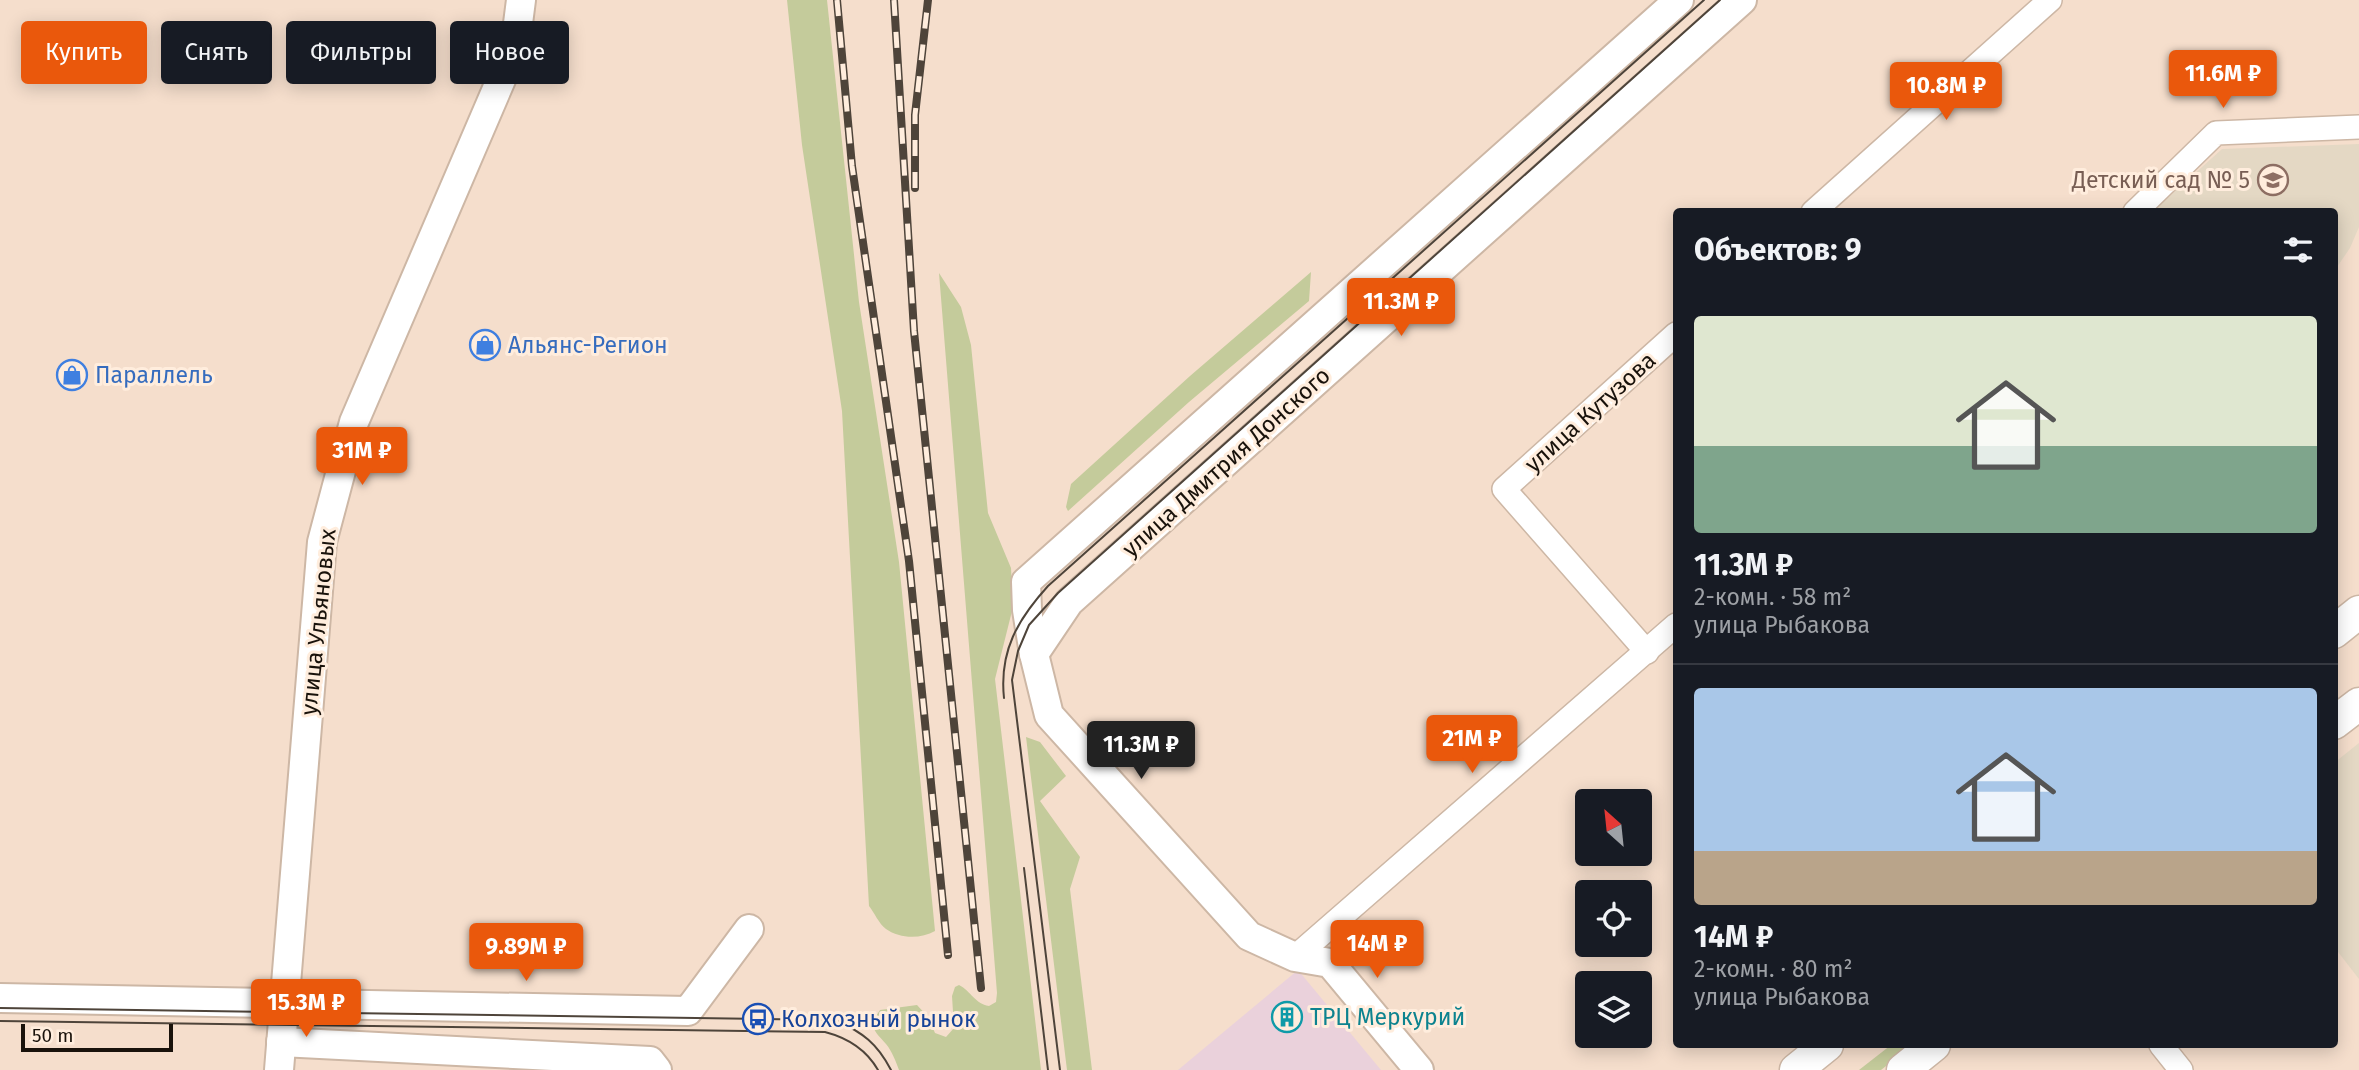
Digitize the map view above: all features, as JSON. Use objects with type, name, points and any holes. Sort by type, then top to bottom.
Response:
[{"type":"main road","points":[[2338,629],[2359,612]]},
{"type":"main road","points":[[2338,720],[2359,704]]},
{"type":"main road","points":[[1796,1070],[1823,1048]]},
{"type":"main road","points":[[1903,1070],[1930,1048]]},
{"type":"street","name":"улица Ульяновых","points":[[279,1070],[322,542],[354,422],[515,47],[521,0]]},
{"type":"street","name":"улица Дмитрия Донского","points":[[1034,654],[1026,582],[1679,0]]},
{"type":"street","name":"улица Дмитрия Донского","points":[[1034,654],[1069,602],[1742,0]]},
{"type":"street","points":[[1818,208],[2050,0]]},
{"type":"street","points":[[2139,208],[2216,133],[2359,127]]},
{"type":"street","name":"улица Кутузова","points":[[1647,652],[1504,489],[1673,337]]},
{"type":"street","points":[[1296,957],[1673,628]]},
{"type":"street","points":[[1034,654],[1049,715],[1249,936],[1296,957],[1330,963],[1419,1070]]},
{"type":"street","points":[[0,998],[688,1011],[749,929]]},
{"type":"street","points":[[281,1042],[650,1061],[657,1070]]},
{"type":"street","points":[[2163,1048],[2181,1070]]},
{"type":"shaded area","name":"Детский сад № 5","points":[[2359,144],[2359,227],[2350,248],[2338,266],[2338,208],[2156,208],[2222,149]]},
{"type":"shaded area","points":[[2359,743],[2359,979],[2338,952],[2338,760]]},
{"type":"shaded area","points":[[1298,970],[1381,1070],[1178,1070]]},
{"type":"green space","points":[[787,0],[827,0],[859,302],[899,562],[935,931],[917,937],[898,935],[886,929],[869,906],[842,411],[802,145]]},
{"type":"green space","points":[[1311,272],[1309,301],[1189,402],[1068,511],[1066,507],[1071,484],[1190,376]]},
{"type":"green space","points":[[939,273],[961,307],[971,345],[988,513],[1011,568],[1013,607],[995,679],[1041,1070],[899,1070],[890,1050],[873,1025],[880,1010],[917,1005],[928,1017],[935,1033],[946,1037],[954,1028],[952,996],[955,987],[959,985],[980,1003],[989,1006],[996,1002],[997,993]]},
{"type":"green space","points":[[1026,737],[1040,742],[1066,776],[1040,801],[1080,857],[1070,889],[1092,1070],[1067,1070]]},
{"type":"green space","points":[[1887,1048],[1909,1048],[1881,1070],[1859,1070]]},
{"type":"tram line","points":[[1004,698],[1005,665],[1013,637],[1028,611],[1048,586],[1704,0]]},
{"type":"tram line","points":[[1060,1070],[1012,680],[1018,651],[1029,625],[1058,593],[1720,0]]},
{"type":"tram line","points":[[1024,868],[1048,1070]]},
{"type":"tram line","points":[[0,1008],[836,1020],[868,1040],[891,1070]]},
{"type":"tram line","points":[[0,1021],[825,1032],[856,1045],[878,1070]]},
{"type":"railway","points":[[837,0],[852,166],[909,561],[948,955]]},
{"type":"railway","points":[[894,0],[914,331],[981,988]]},
{"type":"railway","points":[[915,188],[915,115],[928,0]]},
{"type":"place","name":"Детский сад № 5","points":[[2273,180]]},
{"type":"place","name":"Альянс-Регион","points":[[485,345]]},
{"type":"place","name":"Параллель","points":[[72,375]]},
{"type":"place","name":"ТРЦ Меркурий","points":[[1287,1017]]},
{"type":"place","name":"Колхозный рынок","points":[[758,1019]]}]
